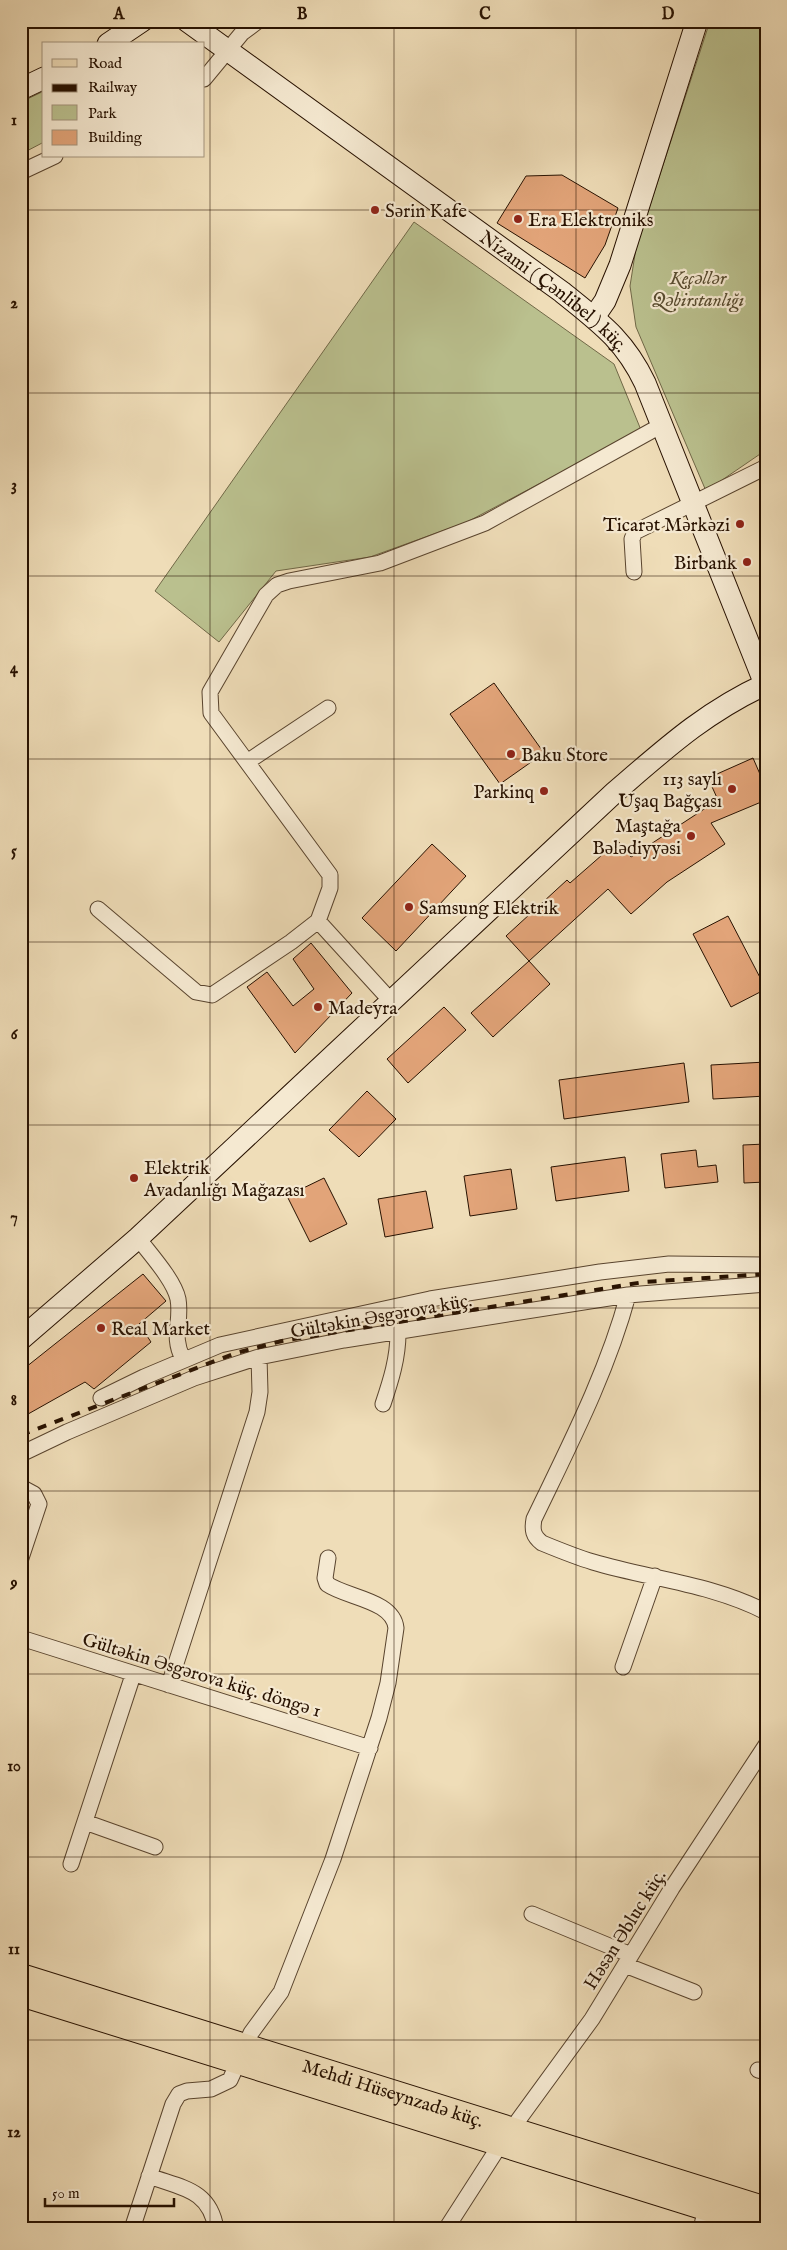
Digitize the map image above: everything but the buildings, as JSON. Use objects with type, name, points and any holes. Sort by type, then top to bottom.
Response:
[{"type":"main road","points":[[111,42],[142,21]]},
{"type":"main road","name":"Nizami ( Çənlibel ) küç.","points":[[187,21],[594,317],[614,336],[635,362],[766,684]]},
{"type":"main road","points":[[594,317],[605,301],[620,265],[697,21]]},
{"type":"main road","points":[[21,88],[42,79]]},
{"type":"main road","points":[[21,1339],[138,1238],[615,792],[683,733],[726,704],[766,684]]},
{"type":"main road","name":"Mehdi Hüseynzadə küç.","points":[[21,1976],[242,2054],[505,2137],[766,2209]]},
{"type":"main road","name":"Mehdi Hüseynzadə küç.","points":[[21,1994],[242,2054]]},
{"type":"main road","name":"Mehdi Hüseynzadə küç.","points":[[505,2137],[704,2218],[766,2227]]},
{"type":"street","points":[[205,78],[242,33],[258,21]]},
{"type":"street","points":[[21,172],[51,158]]},
{"type":"street","points":[[98,909],[196,992],[212,995],[291,942],[318,921],[330,888],[330,875],[211,712],[210,692],[266,595],[277,585],[289,581],[380,563],[485,523],[662,425]]},
{"type":"street","points":[[634,572],[632,539],[635,532],[766,467]]},
{"type":"street","points":[[247,762],[328,708]]},
{"type":"street","points":[[318,921],[391,1002]]},
{"type":"street","points":[[138,1238],[156,1262],[177,1298],[179,1310],[176,1333],[177,1348],[183,1360]]},
{"type":"street","points":[[101,1398],[220,1345],[421,1302],[581,1275],[669,1264],[766,1265]]},
{"type":"street","name":"Gültəkin Əsgərova küç.","points":[[21,1454],[67,1432],[194,1378],[259,1357],[344,1340],[398,1333],[628,1295],[766,1284]]},
{"type":"street","points":[[628,1295],[618,1332],[574,1437],[534,1519],[532,1529],[535,1538],[542,1544],[592,1562],[715,1591],[766,1612]]},
{"type":"street","points":[[382,1404],[398,1353],[398,1333]]},
{"type":"street","points":[[169,1685],[257,1412],[260,1392],[259,1357]]},
{"type":"street","points":[[21,1486],[34,1494],[38,1504],[21,1558]]},
{"type":"street","points":[[132,2229],[173,2104],[179,2094],[220,2085],[230,2080],[257,2024],[282,1992],[336,1850],[370,1748],[388,1683],[396,1628],[395,1620],[391,1613],[381,1607],[327,1584],[325,1578],[328,1558]]},
{"type":"street","points":[[622,1667],[655,1576]]},
{"type":"street","name":"Gültəkin Əsgərova küç. döngə 1","points":[[21,1638],[133,1675],[370,1748]]},
{"type":"street","points":[[71,1864],[133,1675]]},
{"type":"street","name":"Həsən Əbluc küç.","points":[[446,2229],[505,2137],[592,2019],[712,1824],[766,1745]]},
{"type":"street","points":[[85,1822],[156,1847]]},
{"type":"street","points":[[532,1914],[694,1992]]},
{"type":"street","points":[[149,2176],[196,2193],[212,2210],[216,2229]]},
{"type":"green space","name":"Keçəllər Qəbirstanlığı","points":[[710,21],[766,21],[766,450],[706,491],[636,327],[630,286],[636,248]]},
{"type":"green space","points":[[42,92],[42,143],[21,154],[21,102]]},
{"type":"green space","points":[[414,222],[614,364],[641,430],[467,522],[370,557],[276,571],[219,642],[155,591]]},
{"type":"railway","points":[[21,1435],[236,1353],[282,1341],[644,1282],[766,1274]]},
{"type":"place","name":"Sərin Kafe","points":[[375,210]]},
{"type":"place","name":"Era Elektroniks","points":[[518,219]]},
{"type":"place","name":"Ticarət Mərkəzi","points":[[740,524]]},
{"type":"place","name":"Birbank","points":[[747,562]]},
{"type":"place","name":"Baku Store","points":[[511,754]]},
{"type":"place","name":"113 saylı Uşaq Bağçası","points":[[732,789]]},
{"type":"place","name":"Parkinq","points":[[544,791]]},
{"type":"place","name":"Maştağa Bələdiyyəsi","points":[[691,836]]},
{"type":"place","name":"Samsung Elektrik","points":[[409,907]]},
{"type":"place","name":"Madeyra","points":[[318,1007]]},
{"type":"place","name":"Elektrik Avadanlığı Mağazası","points":[[134,1178]]},
{"type":"place","name":"Real Market","points":[[101,1328]]}]
